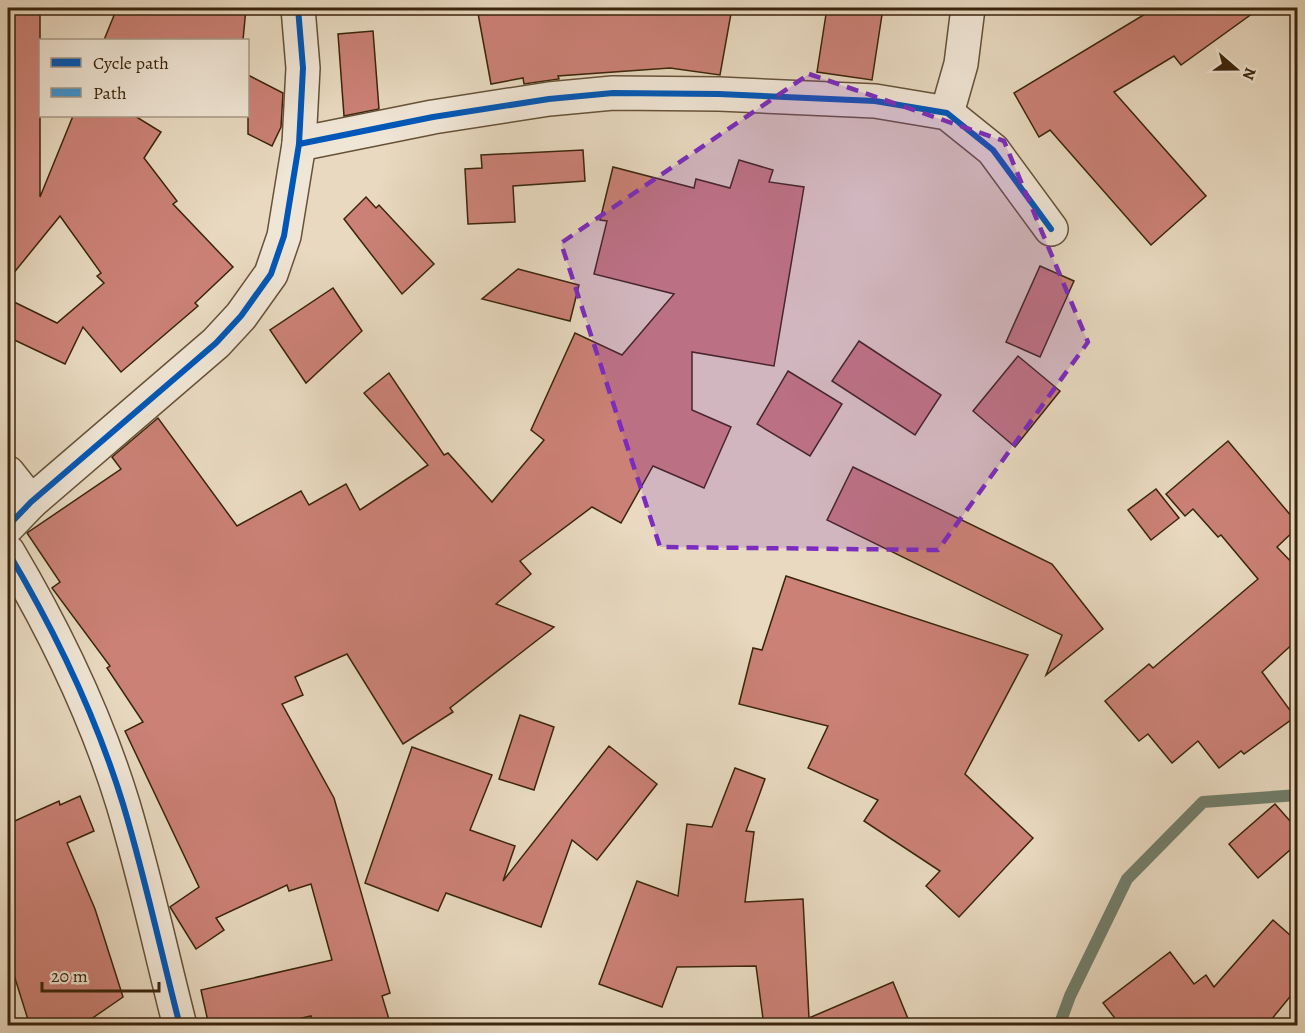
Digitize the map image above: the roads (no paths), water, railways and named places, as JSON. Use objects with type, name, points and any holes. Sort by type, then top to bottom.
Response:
[{"type":"street","points":[[8,526],[31,502],[209,350],[241,316],[271,274],[284,236],[298,144],[303,68],[298,8]]},
{"type":"street","points":[[947,113],[961,63],[968,8]]},
{"type":"street","points":[[298,144],[433,117],[549,99],[613,93],[719,94],[876,101],[947,113],[993,150],[1051,229]]},
{"type":"street","points":[[8,473],[31,502]]},
{"type":"street","points":[[8,552],[33,594],[88,710],[119,794],[180,1026]]},
{"type":"waterway","points":[[1059,1026],[1070,996],[1127,879],[1203,802],[1298,795]]}]
